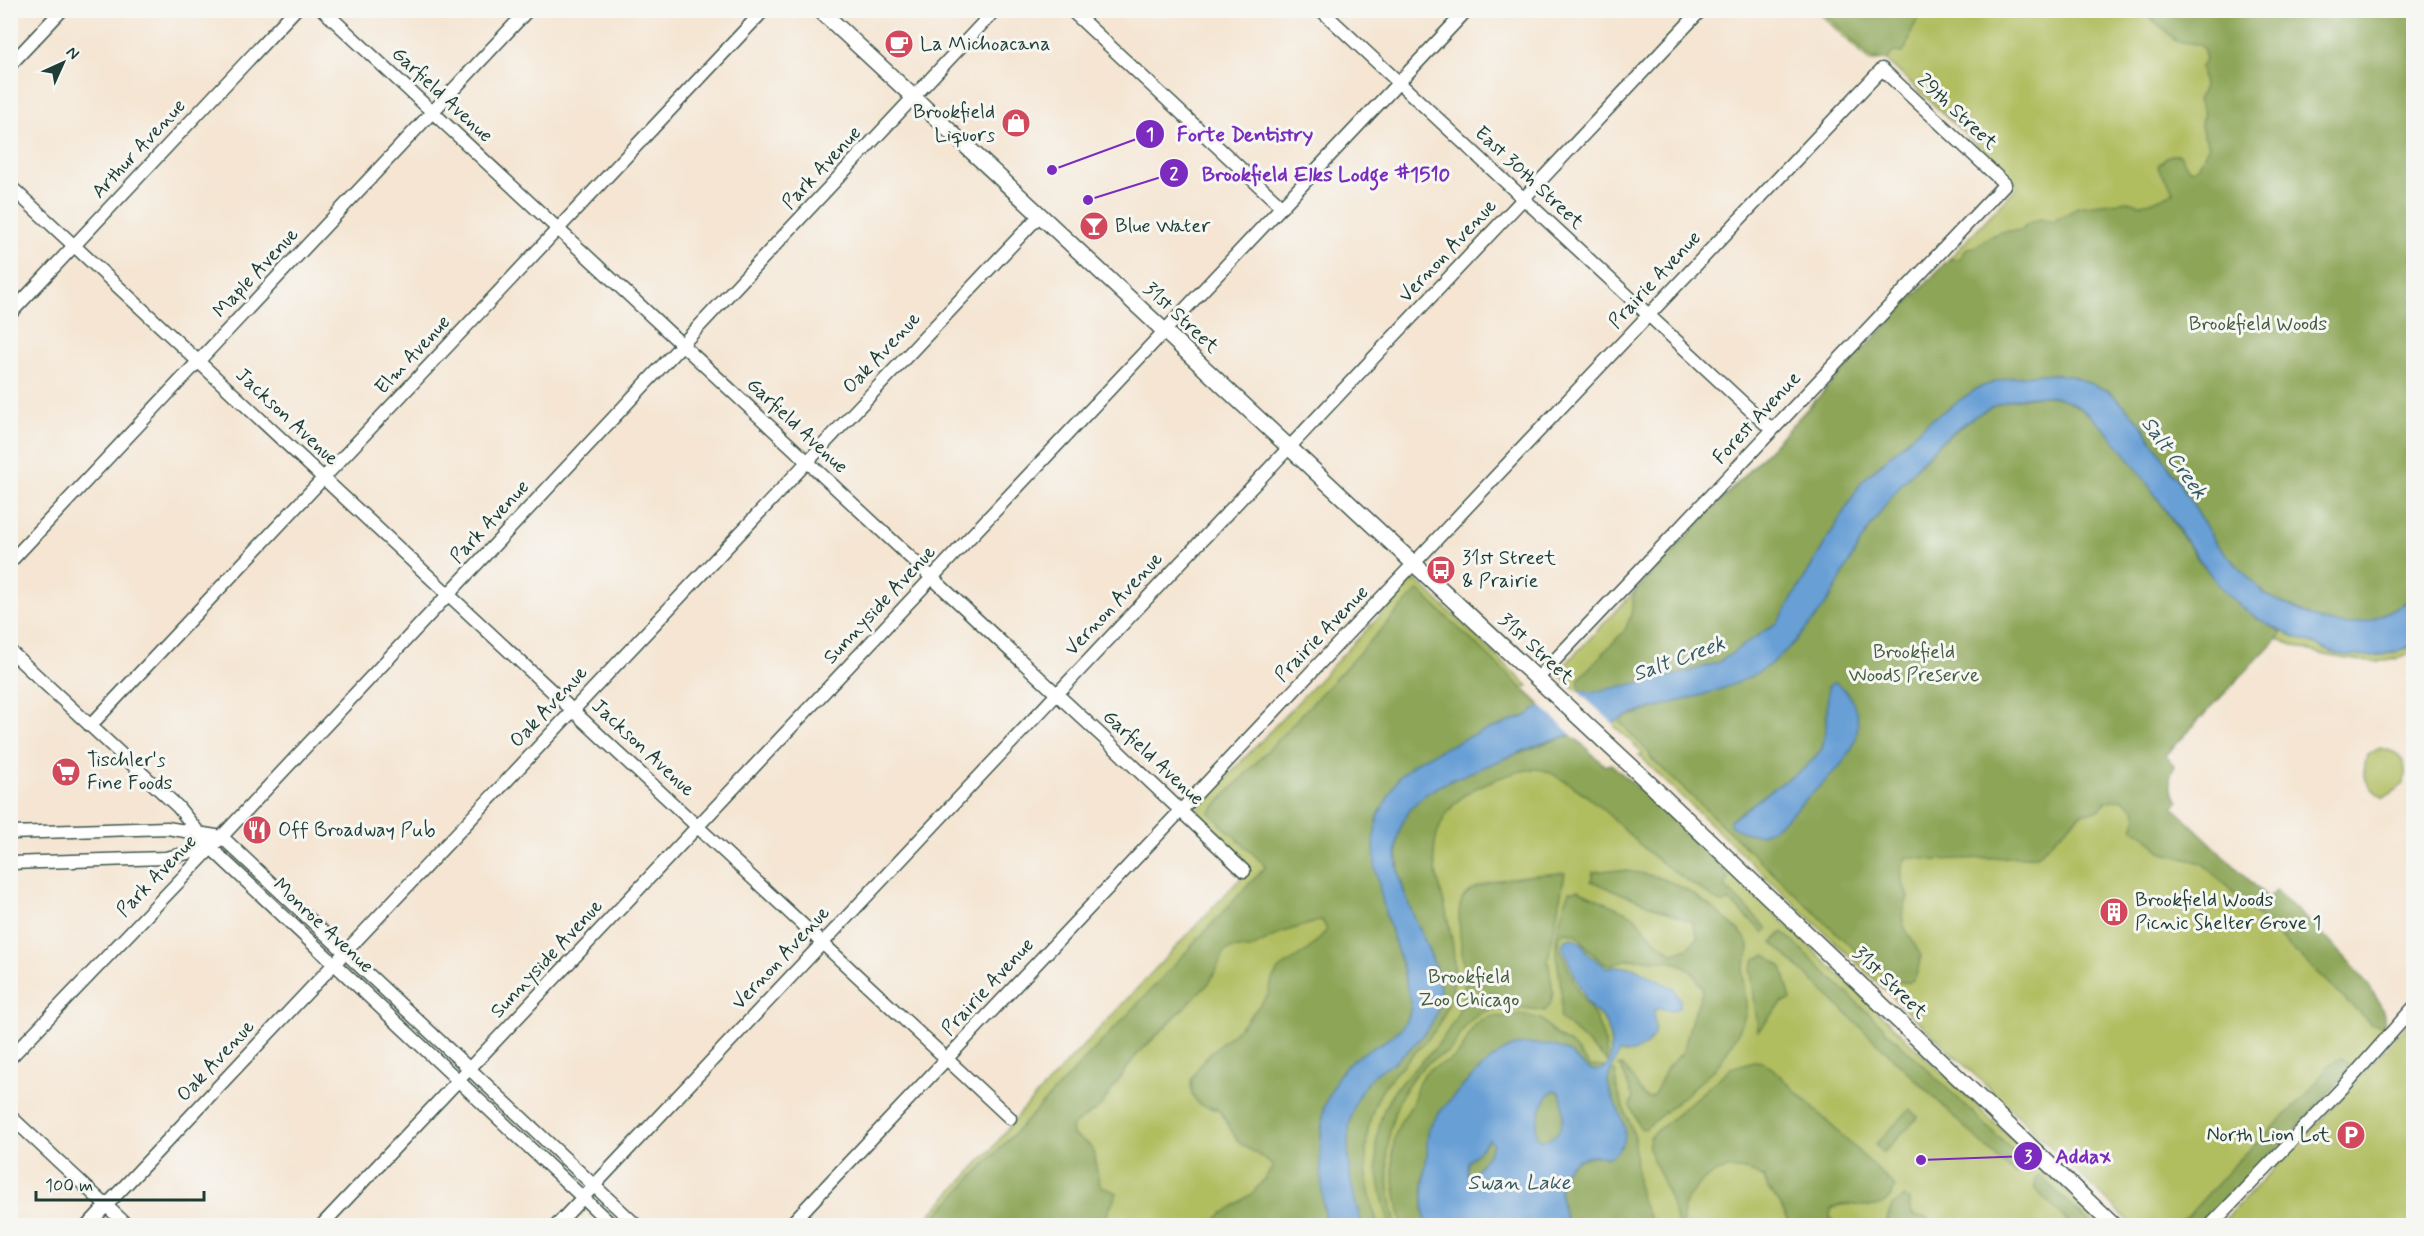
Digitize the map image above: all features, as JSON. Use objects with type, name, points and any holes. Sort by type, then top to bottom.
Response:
[{"type":"main road","name":"31st Street","points":[[820,10],[1631,766],[2114,1226]]},
{"type":"street","points":[[10,64],[62,10]]},
{"type":"street","name":"Arthur Avenue","points":[[10,314],[295,10]]},
{"type":"street","name":"Garfield Avenue","points":[[323,10],[1244,871]]},
{"type":"street","name":"Maple Avenue","points":[[10,562],[528,10]]},
{"type":"street","name":"Elm Avenue","points":[[90,726],[764,10]]},
{"type":"street","name":"Park Avenue","points":[[10,1058],[222,837],[995,10]]},
{"type":"street","points":[[1071,10],[1282,207]]},
{"type":"street","name":"East 30th Street","points":[[1321,10],[1772,430]]},
{"type":"street","name":"Sunnyside Avenue","points":[[321,1226],[1467,10]]},
{"type":"street","name":"Vernon Avenue","points":[[556,1226],[1701,10]]},
{"type":"street","name":"29th Street","points":[[1882,69],[2005,184]]},
{"type":"street","name":"Prairie Avenue","points":[[789,1226],[1882,69]]},
{"type":"street","name":"Forest Avenue","points":[[1537,679],[2005,184]]},
{"type":"street","name":"Jackson Avenue","points":[[10,186],[1010,1118]]},
{"type":"street","name":"Oak Avenue","points":[[87,1226],[1040,216]]},
{"type":"street","name":"Monroe Avenue","points":[[10,651],[178,807],[211,848],[613,1226]]},
{"type":"street","points":[[10,832],[167,828],[222,837]]},
{"type":"street","name":"Monroe Avenue","points":[[222,837],[637,1226]]},
{"type":"street","points":[[10,863],[165,858],[211,848]]},
{"type":"street","points":[[2210,1226],[2347,1083],[2414,1007]]},
{"type":"street","points":[[10,1116],[128,1226]]},
{"type":"green space","name":"Brookfield Woods Preserve","points":[[1817,11],[2413,11],[2413,599],[2321,621],[2301,613],[2283,632],[2407,649],[2413,644],[2413,652],[2383,661],[2364,661],[2307,650],[2277,638],[2134,789],[2385,1029],[2345,1077],[2200,1225],[2133,1225],[1665,781],[1639,755],[1643,753],[1561,676],[1558,676],[1560,670],[2016,188],[2013,179],[1887,61],[1870,62]]},
{"type":"green space","points":[[1822,11],[1941,11],[1934,15],[1922,15],[1903,53],[1893,52],[1887,61],[1872,59]]},
{"type":"green space","name":"Brookfield Woods","points":[[2140,11],[2413,11],[2413,599],[2371,620],[2348,625],[2321,621],[2266,595],[2217,545],[2140,422],[2109,391],[2068,375],[2040,374],[2008,378],[1978,388],[1925,424],[1862,481],[1779,621],[1750,644],[1717,663],[1687,673],[1594,692],[1580,691],[1578,680],[1625,630],[1631,615],[1634,593],[1949,259],[1960,259],[1967,248],[1975,247],[2001,232],[2021,230],[2027,224],[2040,219],[2053,221],[2077,207],[2128,201],[2140,204],[2174,192],[2161,175],[2158,166],[2165,158],[2172,155],[2180,155],[2189,169],[2193,170],[2198,167],[2209,145],[2202,130],[2201,122],[2204,114],[2198,101],[2204,86],[2201,67],[2206,59],[2203,48],[2197,44],[2175,41],[2163,28]]},
{"type":"green space","points":[[2039,396],[2056,397],[2084,411],[2124,450],[2189,547],[2213,577],[2241,604],[2282,633],[2165,755],[2175,766],[2170,784],[2179,801],[2173,807],[2268,898],[2276,891],[2320,931],[2351,964],[2375,996],[2384,1013],[2385,1029],[2382,1026],[2371,1024],[2202,863],[2163,853],[2143,834],[2133,829],[2137,816],[2134,809],[2123,799],[2107,801],[2098,810],[2081,814],[2037,856],[1936,860],[1907,857],[1902,872],[1908,897],[1902,915],[1904,926],[1921,956],[1917,973],[1911,981],[1897,981],[1861,956],[1650,757],[1649,753],[1618,720],[1750,677],[1772,663],[1828,601],[1860,543],[1894,492],[1940,443],[1975,416],[2000,402]],"holes":[[[1835,682],[1831,776],[1730,820],[1805,768],[1822,749],[1827,719],[1828,687]]]},
{"type":"green space","name":"Brookfield Zoo Chicago","points":[[1416,580],[1528,686],[1522,688],[1541,706],[1550,741],[1572,735],[1605,766],[1611,764],[1790,928],[2102,1225],[919,1226],[992,1149],[1020,1113],[1250,868],[1197,816],[1199,806]]},
{"type":"green space","points":[[1418,590],[1541,706],[1526,716],[1468,737],[1399,777],[1378,816],[1386,916],[1402,965],[1411,1006],[1402,1027],[1344,1068],[1324,1107],[1321,1132],[1323,1206],[1328,1225],[1207,1225],[1255,1191],[1273,1167],[1239,1142],[1218,1110],[1198,1104],[1192,1094],[1191,1081],[1202,1061],[1246,1021],[1268,995],[1272,980],[1278,970],[1308,950],[1327,930],[1322,920],[1280,933],[1250,949],[1234,948],[1225,951],[1210,982],[1134,1058],[1100,1107],[1071,1127],[1072,1135],[1083,1140],[1093,1151],[1101,1186],[1117,1193],[1102,1225],[926,1226],[1266,866],[1209,813]]},
{"type":"green space","points":[[1572,735],[1605,766],[1611,764],[1653,801],[1720,866],[1728,878],[1725,887],[1768,929],[1764,933],[1731,902],[1720,903],[1672,870],[1645,849],[1589,798],[1548,772],[1536,769],[1518,772],[1489,782],[1465,795],[1450,809],[1440,826],[1434,856],[1454,957],[1451,995],[1434,1032],[1391,1078],[1380,1094],[1373,1111],[1368,1130],[1366,1169],[1378,1225],[1362,1225],[1352,1189],[1347,1149],[1352,1111],[1359,1094],[1371,1078],[1403,1055],[1423,1034],[1433,1017],[1440,989],[1436,969],[1409,906],[1400,873],[1397,856],[1401,823],[1409,809],[1421,797],[1436,788],[1518,753]]},
{"type":"green space","points":[[2380,748],[2399,755],[2405,770],[2404,784],[2384,798],[2369,785],[2364,769],[2367,755]]},
{"type":"green space","points":[[1611,870],[1658,877],[1684,888],[1736,928],[1746,938],[1749,946],[1743,973],[1745,1016],[1733,1041],[1714,1070],[1645,1129],[1640,1128],[1630,1105],[1633,1098],[1621,1067],[1617,1066],[1623,1066],[1627,1070],[1647,1098],[1653,1097],[1667,1068],[1683,1052],[1692,1018],[1703,990],[1697,979],[1683,965],[1664,960],[1632,959],[1609,964],[1601,961],[1575,933],[1563,932],[1559,946],[1578,991],[1596,1018],[1605,1043],[1607,1061],[1560,1018],[1561,993],[1556,937],[1560,921],[1570,891],[1578,890],[1633,915],[1655,940],[1673,953],[1688,948],[1698,937],[1692,922],[1591,881],[1593,872]]},
{"type":"green space","points":[[1565,873],[1548,960],[1553,992],[1551,1003],[1545,1011],[1503,1008],[1474,1017],[1449,1051],[1425,1065],[1410,1081],[1400,1100],[1389,1140],[1389,1184],[1396,1225],[1390,1225],[1378,1172],[1378,1135],[1381,1118],[1398,1086],[1433,1050],[1456,1017],[1462,1002],[1465,985],[1459,919],[1462,900],[1469,892],[1493,882],[1525,876]]},
{"type":"green space","points":[[1783,932],[1886,1030],[1886,1033],[1889,1033],[2033,1170],[2029,1174],[2026,1172],[2014,1174],[1772,942]]},
{"type":"green space","points":[[1766,955],[1782,967],[1791,1000],[1782,1003],[1758,1031],[1751,970],[1755,959]]},
{"type":"green space","points":[[1520,1014],[1541,1019],[1557,1036],[1572,1045],[1590,1066],[1607,1067],[1595,1071],[1585,1067],[1566,1051],[1552,1046],[1425,1166],[1422,1196],[1426,1225],[1402,1225],[1393,1175],[1393,1148],[1399,1125],[1412,1104],[1421,1078],[1426,1072],[1459,1053],[1472,1029],[1481,1020]]},
{"type":"green space","name":"North Lion Lot","points":[[2413,1016],[2413,1225],[2219,1226],[2344,1095]]},
{"type":"green space","points":[[2341,1058],[2353,1067],[2236,1194],[2200,1225],[2174,1226],[2188,1216],[2232,1167],[2309,1092],[2330,1064]]},
{"type":"green space","points":[[1754,1061],[1764,1062],[1773,1069],[1895,1187],[1889,1198],[1875,1206],[1849,1204],[1831,1209],[1830,1217],[1835,1225],[1790,1225],[1779,1202],[1768,1189],[1764,1178],[1744,1170],[1729,1169],[1707,1178],[1693,1191],[1684,1208],[1684,1225],[1678,1225],[1648,1148],[1650,1137],[1731,1068]]},
{"type":"green space","points":[[1612,1070],[1616,1072],[1616,1086],[1634,1135],[1637,1181],[1641,1199],[1653,1225],[1569,1225],[1560,1188],[1565,1171],[1570,1165],[1583,1159],[1597,1156],[1607,1157],[1624,1127],[1607,1081]]},
{"type":"green space","points":[[1554,1090],[1559,1092],[1562,1099],[1562,1123],[1554,1136],[1539,1140],[1536,1128],[1539,1113],[1545,1099]]},
{"type":"green space","points":[[1910,1109],[1918,1117],[1883,1153],[1875,1145]]},
{"type":"green space","points":[[1489,1139],[1493,1144],[1490,1151],[1469,1177],[1468,1162]]},
{"type":"green space","points":[[2039,1175],[2093,1225],[2071,1225],[2035,1189],[2035,1180]]},
{"type":"green space","points":[[1905,1197],[1909,1200],[1910,1211],[1916,1217],[1927,1217],[1933,1225],[1885,1225],[1892,1206]]},
{"type":"water","name":"Salt Creek","points":[[2040,374],[2068,375],[2109,391],[2140,422],[2217,545],[2266,595],[2321,621],[2348,625],[2371,620],[2413,599],[2413,644],[2386,654],[2346,656],[2269,625],[2239,605],[2212,576],[2125,453],[2101,426],[2078,406],[2055,397],[2025,397],[1996,405],[1968,420],[1942,441],[1897,490],[1858,547],[1823,609],[1793,643],[1769,665],[1723,688],[1635,713],[1600,727],[1532,747],[1443,784],[1425,795],[1410,810],[1399,832],[1396,855],[1407,901],[1436,970],[1440,1003],[1432,1022],[1419,1040],[1394,1062],[1373,1076],[1361,1091],[1353,1109],[1348,1148],[1352,1188],[1362,1225],[1328,1226],[1323,1206],[1320,1151],[1324,1107],[1344,1068],[1402,1027],[1411,1006],[1375,868],[1374,836],[1378,816],[1399,777],[1418,761],[1436,752],[1468,737],[1526,716],[1541,706],[1578,691],[1594,692],[1681,674],[1719,662],[1779,621],[1862,481],[1925,424],[1978,388],[2008,378]]},
{"type":"water","points":[[1835,682],[1850,696],[1857,714],[1857,729],[1848,755],[1829,777],[1776,827],[1760,834],[1751,834],[1730,825],[1730,821],[1805,768],[1822,749],[1827,719],[1828,687]]},
{"type":"water","name":"Swan Lake","points":[[1572,937],[1582,944],[1589,955],[1606,967],[1633,967],[1674,989],[1680,999],[1680,1007],[1672,1011],[1659,1008],[1654,1011],[1654,1033],[1648,1044],[1632,1052],[1619,1053],[1610,1072],[1608,1083],[1624,1126],[1623,1142],[1613,1155],[1590,1156],[1578,1160],[1563,1174],[1560,1183],[1561,1203],[1569,1225],[1426,1225],[1423,1198],[1429,1129],[1465,1084],[1490,1061],[1510,1048],[1531,1044],[1562,1049],[1581,1064],[1596,1071],[1607,1067],[1611,1049],[1610,1036],[1601,1016],[1590,1007],[1578,983],[1562,945],[1566,939]],"holes":[[[1555,1090],[1559,1092],[1562,1099],[1562,1123],[1554,1136],[1539,1140],[1537,1121],[1546,1098]],[[1489,1139],[1493,1144],[1490,1151],[1469,1177],[1468,1162]]]},
{"type":"pier","points":[[1575,689],[1615,725],[1575,738],[1539,704]]},
{"type":"place","name":"La Michoacana","points":[[899,44]]},
{"type":"place","name":"Brookfield Liquors","points":[[1016,123]]},
{"type":"place","name":"Forte Dentistry","points":[[1052,170]]},
{"type":"place","name":"Brookfield Elks Lodge #1510","points":[[1088,200]]},
{"type":"place","name":"Blue Water","points":[[1094,226]]},
{"type":"place","name":"31st Street & Prairie","points":[[1441,570]]},
{"type":"place","name":"Tischler's Fine Foods","points":[[66,772]]},
{"type":"place","name":"Off Broadway Pub","points":[[257,830]]},
{"type":"place","name":"Brookfield Woods Picnic Shelter Grove 1","points":[[2114,912]]},
{"type":"place","name":"North Lion Lot","points":[[2351,1135]]},
{"type":"place","name":"Addax","points":[[1921,1160]]}]
